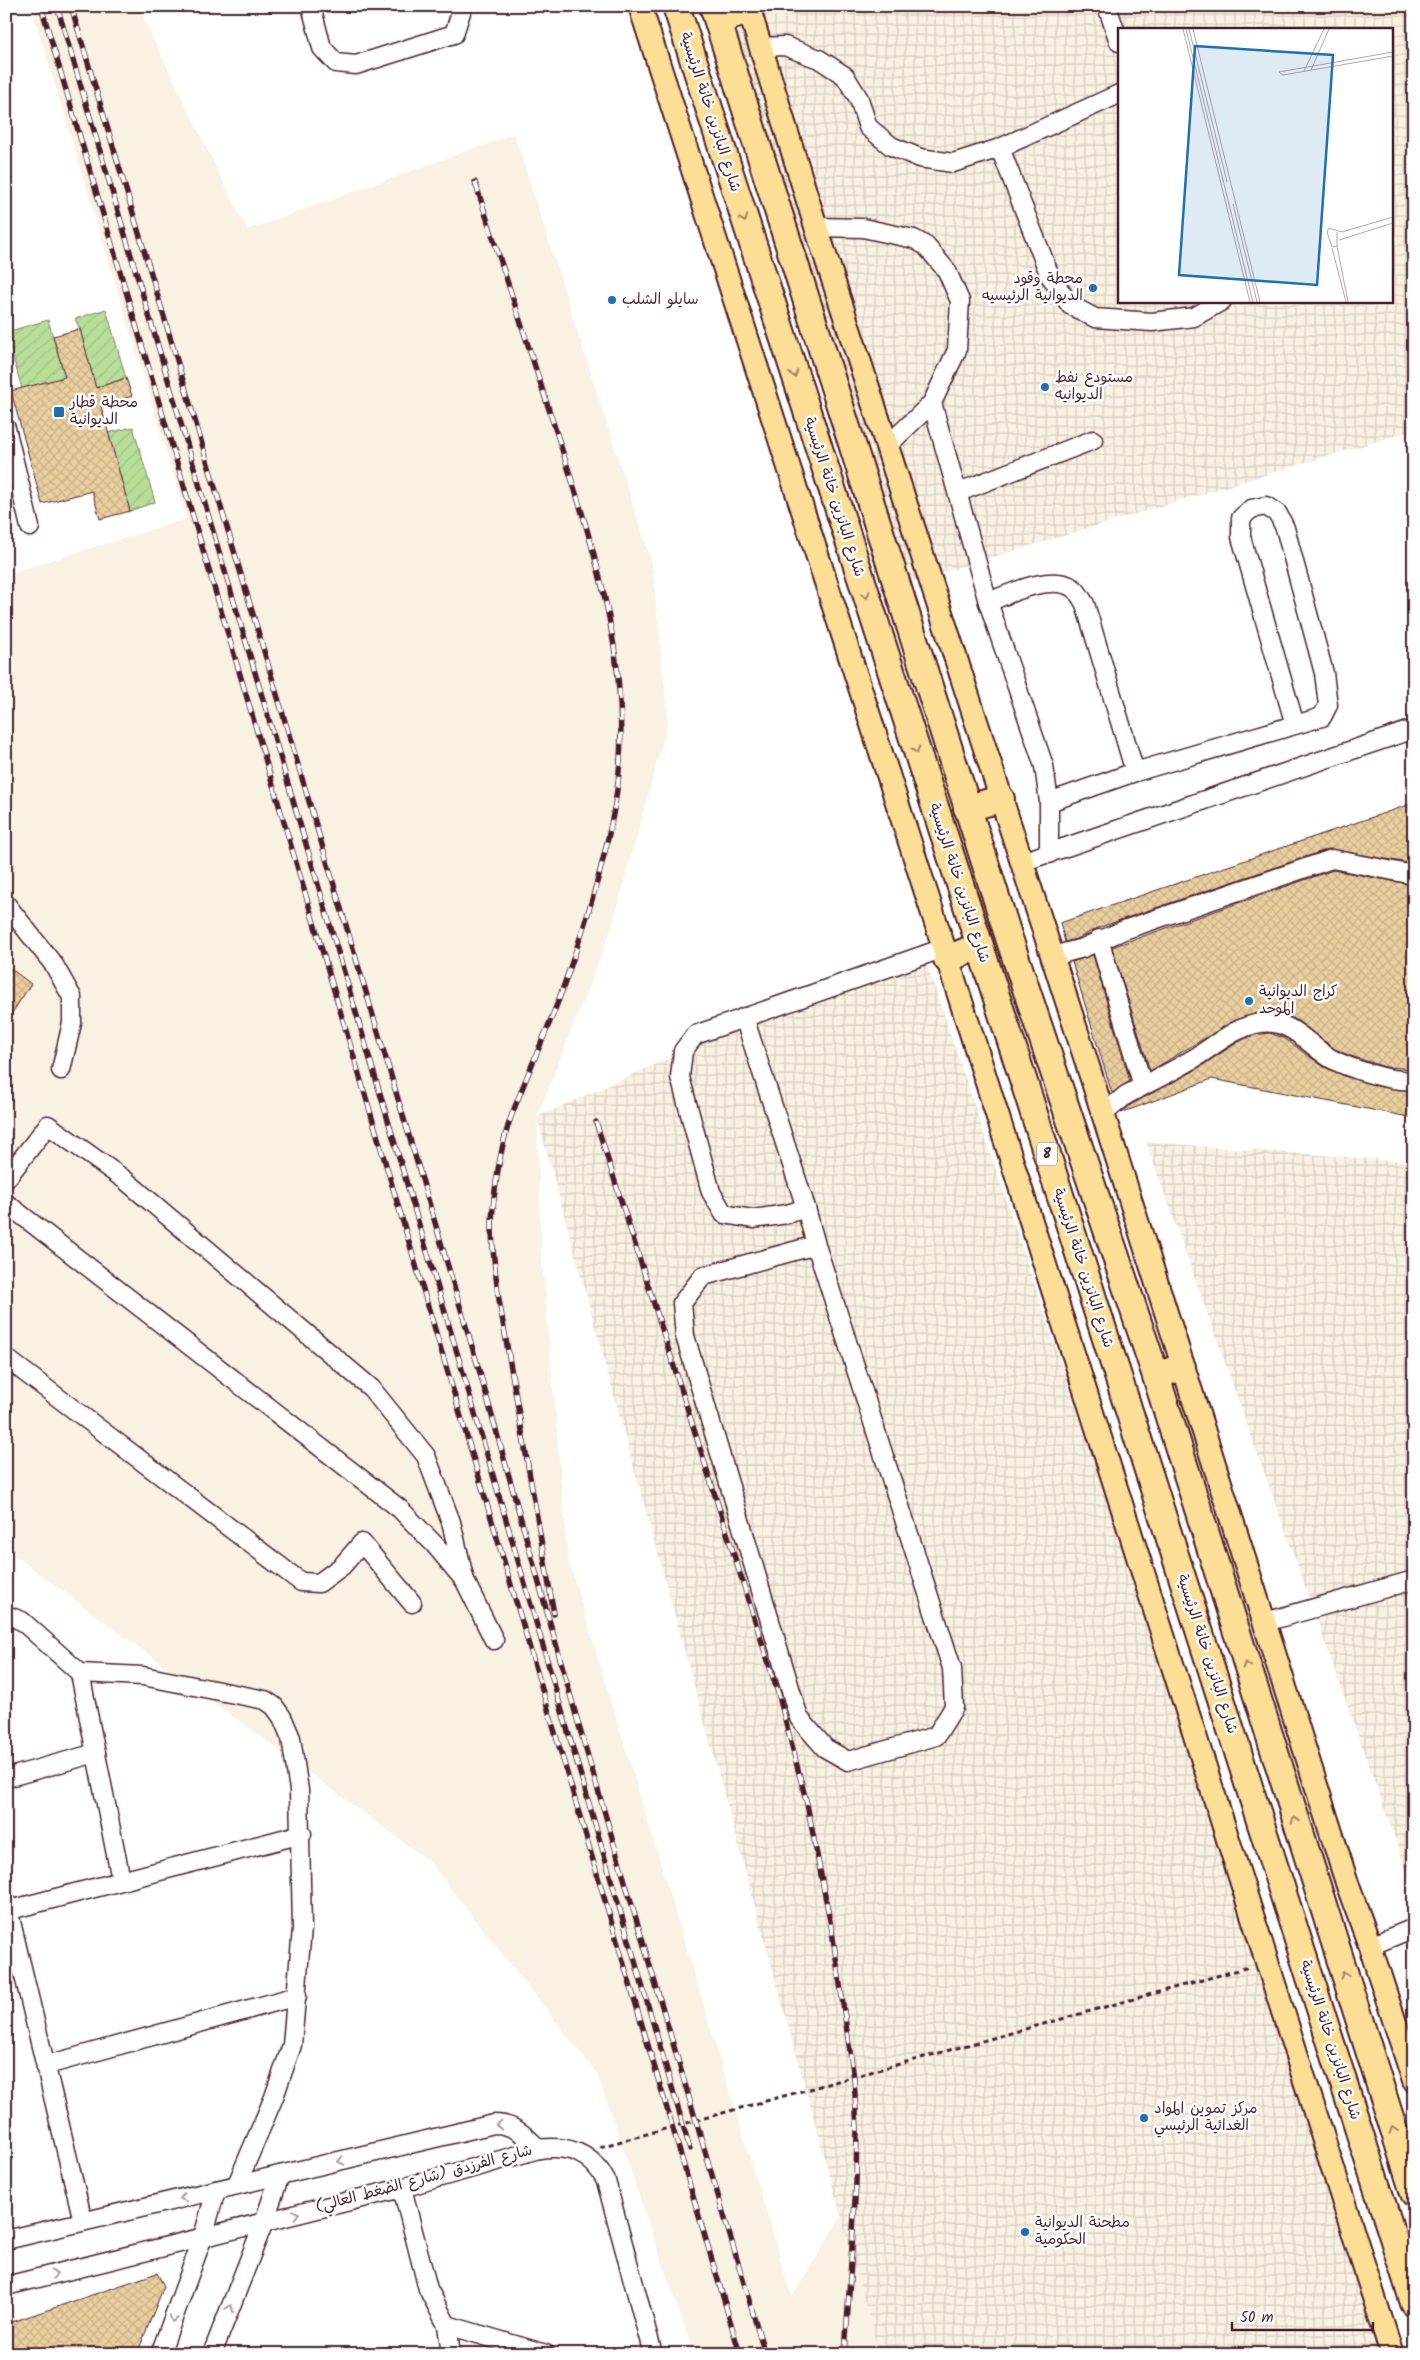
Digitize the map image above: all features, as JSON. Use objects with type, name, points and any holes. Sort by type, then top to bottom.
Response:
[{"type":"highway","name":"شارع البانزين خانة الرئيسية","points":[[676,6],[1414,2303]]},
{"type":"highway","points":[[715,13],[748,8]]},
{"type":"highway","name":"شارع البانزين خانة الرئيسية","points":[[715,13],[967,808],[1156,1376],[1414,2193]]},
{"type":"highway","points":[[967,808],[1001,799]]},
{"type":"highway","points":[[945,954],[979,946]]},
{"type":"highway","points":[[1156,1376],[1182,1367]]},
{"type":"main road","points":[[640,6],[1392,2354]]},
{"type":"main road","points":[[748,8],[816,226],[1053,956],[1348,1886],[1370,1946],[1414,2081]]},
{"type":"street","points":[[311,6],[322,48],[336,63],[356,65],[454,34],[463,6]]},
{"type":"street","points":[[1107,6],[1118,39]]},
{"type":"street","points":[[761,47],[785,46],[819,59],[845,76],[859,99],[868,127],[891,146],[920,158],[953,163],[1000,148],[1118,94]]},
{"type":"street","points":[[1000,148],[1050,276],[1070,305],[1095,318],[1152,322],[1194,317],[1220,302]]},
{"type":"street","points":[[816,226],[863,228],[891,232],[914,239],[926,246],[947,271],[960,301],[957,350],[932,403],[887,446]]},
{"type":"street","points":[[932,403],[959,492],[988,602],[1044,766],[1049,802],[1049,854]]},
{"type":"street","points":[[6,428],[30,527]]},
{"type":"street","points":[[959,492],[1093,440]]},
{"type":"street","points":[[1049,802],[1135,772],[1295,725],[1322,717],[1328,705],[1324,672],[1285,528],[1278,514],[1266,506],[1251,509],[1241,518],[1241,537],[1295,725]]},
{"type":"street","points":[[988,602],[1040,584],[1059,583],[1073,588],[1085,604],[1135,772]]},
{"type":"street","points":[[1022,862],[1414,729]]},
{"type":"street","points":[[1053,956],[1083,948],[1099,939],[1332,859],[1414,876]]},
{"type":"street","points":[[6,904],[54,965],[72,997],[72,1023],[61,1070]]},
{"type":"street","points":[[1099,939],[1143,1086]]},
{"type":"street","points":[[806,1208],[787,1214],[753,1220],[724,1214],[711,1192],[680,1077],[683,1051],[695,1035],[744,1017],[945,954]]},
{"type":"street","points":[[744,1017],[952,1668],[954,1707],[936,1736],[848,1761],[826,1748],[799,1718],[684,1336],[682,1303],[703,1276],[816,1245]]},
{"type":"street","points":[[1103,1114],[1126,1095],[1186,1063],[1232,1033],[1260,1023],[1280,1022],[1307,1039],[1330,1058],[1380,1077],[1414,1080]]},
{"type":"street","points":[[6,1179],[48,1125],[125,1180],[371,1388],[426,1456],[451,1522],[465,1582]]},
{"type":"street","points":[[6,1203],[400,1509],[435,1545],[465,1582],[494,1640]]},
{"type":"street","points":[[6,1358],[301,1582],[319,1584],[342,1566],[362,1543],[412,1603]]},
{"type":"street","points":[[1265,1622],[1414,1580]]},
{"type":"street","points":[[6,1615],[22,1620],[80,1673],[121,1880]]},
{"type":"street","points":[[80,1673],[143,1676],[264,1700],[274,1706],[282,1717],[291,1738],[300,1790],[302,1834],[302,1928],[292,2045],[274,2097],[237,2184]]},
{"type":"street","points":[[6,1778],[96,1753]]},
{"type":"street","points":[[83,2221],[47,2065],[7,1908],[302,1834]]},
{"type":"street","points":[[1370,1946],[1414,1928]]},
{"type":"street","points":[[47,2065],[297,1996]]},
{"type":"street","name":"شارع الفرزدق (شارع الضغط العالي)","points":[[6,2240],[494,2124],[511,2126],[539,2149]]},
{"type":"street","points":[[539,2149],[554,2147],[580,2152],[600,2169],[606,2181],[653,2354]]},
{"type":"street","name":"شارع الفرزدق (شارع الضغط العالي)","points":[[6,2286],[402,2188],[539,2149]]},
{"type":"street","points":[[212,2354],[264,2222],[280,2175]]},
{"type":"street","points":[[402,2188],[428,2289],[446,2325],[451,2354]]},
{"type":"street","points":[[160,2354],[203,2237],[216,2190]]},
{"type":"street","points":[[446,2325],[546,2354]]},
{"type":"path","points":[[580,2152],[1268,1962]]},
{"type":"shaded area","points":[[31,6],[137,6],[247,230],[514,134],[652,564],[668,722],[611,930],[537,1117],[541,1249],[568,1559],[792,2297],[841,2217],[879,2354],[694,2354],[597,2074],[429,1861],[6,1549],[6,574],[187,519]]},
{"type":"shaded area","points":[[715,6],[1414,6],[1414,430],[911,582]]},
{"type":"shaded area","points":[[921,947],[1394,2354],[879,2354],[537,1117]]},
{"type":"shaded area","points":[[1146,1142],[1414,1162],[1414,1894],[1410,1880]]},
{"type":"green space","points":[[106,309],[126,378],[95,388],[80,329],[75,319]]},
{"type":"green space","points":[[48,320],[65,377],[22,389],[6,332]]},
{"type":"green space","points":[[133,427],[155,502],[130,511],[108,433]]},
{"type":"building","name":"محطة قطار الديوانية","points":[[80,329],[96,388],[126,378],[132,396],[101,406],[130,511],[100,519],[92,491],[42,504],[11,391],[65,377],[53,336]]},
{"type":"building","points":[[1414,803],[1414,864],[1329,849],[1120,920],[1065,942],[1060,923]]},
{"type":"building","points":[[1333,870],[1414,885],[1414,1069],[1385,1067],[1351,1056],[1335,1049],[1295,1019],[1270,1012],[1258,1013],[1237,1019],[1150,1071],[1112,947]]},
{"type":"building","points":[[1093,955],[1130,1081],[1112,1093],[1072,962]]},
{"type":"building","points":[[6,965],[31,984],[6,1022]]},
{"type":"building","points":[[1270,1033],[1284,1038],[1324,1067],[1344,1076],[1381,1087],[1414,1091],[1414,1118],[1212,1079],[1121,1113],[1132,1104],[1192,1072],[1238,1042],[1254,1035]]},
{"type":"building","points":[[157,2273],[164,2286],[137,2354],[6,2354],[6,2324]]},
{"type":"railway","points":[[41,6],[740,2354]]},
{"type":"railway","points":[[57,6],[464,1376],[690,2149]]},
{"type":"railway","points":[[71,6],[480,1373],[579,1726],[765,2354]]},
{"type":"railway","points":[[475,182],[569,471],[597,564],[608,611],[616,659],[620,707],[620,755],[615,804],[604,854],[584,927],[568,975],[507,1128],[499,1162],[492,1219],[492,1240],[498,1294],[554,1614]]},
{"type":"railway","points":[[596,1122],[779,1696],[807,1804],[832,1931],[854,2078],[857,2129],[856,2185],[845,2354]]},
{"type":"place","name":"محطة وقود الديوانية الرئيسيه","points":[[1093,288]]},
{"type":"place","name":"سايلو الشلب","points":[[612,300]]},
{"type":"place","name":"مستودع نفط الديوانيه","points":[[1045,387]]},
{"type":"place","name":"محطة قطار الديوانية","points":[[59,412]]},
{"type":"place","name":"كراج الديوانية الموحد","points":[[1249,1001]]},
{"type":"place","name":"مركز تموين المواد الغدائية الرئيسي","points":[[1144,2118]]},
{"type":"place","name":"مطحنة الديوانية الحكومية","points":[[1025,2232]]}]
